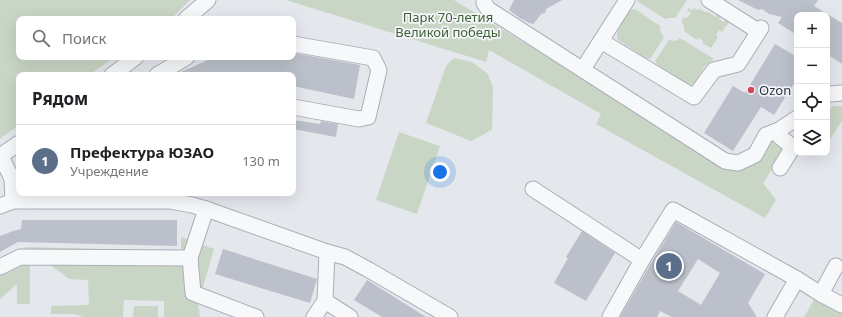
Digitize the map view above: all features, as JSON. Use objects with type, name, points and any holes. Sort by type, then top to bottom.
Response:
[{"type":"street","points":[[189,16],[208,0]]},
{"type":"street","points":[[484,0],[488,9],[725,161],[738,162],[755,155],[766,135],[780,130],[794,120]]},
{"type":"street","points":[[582,69],[627,0]]},
{"type":"street","points":[[601,41],[694,97],[714,70],[738,64],[760,30],[709,0]]},
{"type":"street","points":[[296,45],[373,58],[379,70],[368,117],[359,119],[296,108]]},
{"type":"street","points":[[116,72],[132,60]]},
{"type":"street","points":[[162,72],[183,60]]},
{"type":"street","points":[[830,94],[842,93]]},
{"type":"street","points":[[780,130],[780,137],[793,147],[780,168]]},
{"type":"street","points":[[16,145],[0,156],[12,179],[6,204],[170,202],[192,206],[345,257],[450,317]]},
{"type":"street","points":[[533,189],[642,260]]},
{"type":"street","points":[[206,210],[190,258],[193,294],[256,317]]},
{"type":"street","points":[[610,317],[672,210],[842,305]]},
{"type":"street","points":[[314,317],[325,301],[327,252]]},
{"type":"street","points":[[0,267],[20,257],[190,258]]},
{"type":"street","points":[[821,294],[836,266]]},
{"type":"street","points":[[775,317],[797,279]]},
{"type":"street","points":[[325,301],[350,317]]},
{"type":"green space","points":[[0,0],[190,0],[174,16],[16,16],[16,60],[111,60],[93,72],[16,72],[16,127],[0,139]]},
{"type":"green space","name":"Парк 70-летия Великой победы","points":[[286,0],[454,0],[732,170],[752,166],[761,156],[765,143],[775,140],[781,146],[781,156],[763,183],[776,200],[765,218],[596,124],[601,114],[489,50],[486,62]]},
{"type":"green space","points":[[687,0],[675,18],[665,19],[637,1]]},
{"type":"green space","points":[[689,8],[692,11],[694,8],[698,10],[700,9],[716,17],[718,14],[720,16],[719,19],[724,22],[726,20],[729,22],[722,32],[719,30],[716,35],[718,37],[711,48],[702,43],[703,41],[699,38],[697,40],[684,31],[684,26],[681,21],[684,17],[687,18],[691,13],[687,10]]},
{"type":"green space","points":[[635,9],[660,26],[664,37],[651,58],[647,59],[618,40],[617,33],[621,25],[630,10]]},
{"type":"green space","points":[[680,38],[714,59],[704,67],[692,85],[687,84],[657,65],[655,61],[669,40],[676,41]]},
{"type":"green space","points":[[454,58],[472,62],[488,74],[493,88],[492,130],[471,141],[426,123],[446,66]]},
{"type":"green space","points":[[834,106],[842,106],[842,121],[830,139],[830,120],[830,108]]},
{"type":"green space","points":[[399,132],[440,146],[417,214],[376,200]]},
{"type":"green space","points":[[181,237],[214,249],[198,304],[200,317],[164,317],[164,301],[124,300],[123,317],[83,317],[74,314],[51,314],[51,306],[89,305],[88,280],[69,279],[37,255],[26,254],[25,247],[181,251]]},
{"type":"green space","points":[[26,261],[30,266],[30,304],[17,304],[17,284],[0,299],[0,270]]},
{"type":"green space","points":[[816,296],[842,311],[842,317],[804,317]]},
{"type":"green space","points":[[134,306],[158,306],[158,317],[133,317]]},
{"type":"building","points":[[514,0],[562,0],[546,9],[545,13],[541,14],[533,24],[521,19],[509,10]]},
{"type":"building","points":[[738,0],[818,0],[814,6],[824,12],[794,12],[794,33],[778,23],[782,17],[769,14],[762,9],[758,10]]},
{"type":"building","points":[[830,16],[842,23],[842,64],[830,56]]},
{"type":"building","points":[[775,44],[794,55],[794,84],[774,115],[761,107],[733,151],[704,133],[733,86],[745,93]]},
{"type":"building","points":[[296,54],[360,65],[354,99],[296,87],[296,72],[181,72],[208,60],[296,60]]},
{"type":"building","points":[[296,120],[320,124],[321,121],[338,124],[336,137],[296,130]]},
{"type":"building","points":[[22,220],[177,220],[177,246],[18,242],[0,252],[0,236],[21,229]]},
{"type":"building","points":[[676,222],[765,274],[748,303],[757,317],[672,317],[660,311],[657,317],[620,317]],"holes":[[[698,259],[720,273],[701,305],[678,291]]]},
{"type":"building","points":[[582,231],[615,253],[586,301],[554,283],[568,258],[566,257]]},
{"type":"building","points":[[223,249],[317,279],[310,303],[215,274]]},
{"type":"building","points":[[367,280],[426,317],[382,317],[354,300]]},
{"type":"place","name":"Ozon","points":[[751,90]]},
{"type":"place","name":"Префектура ЮЗАО","points":[[669,266]]}]
